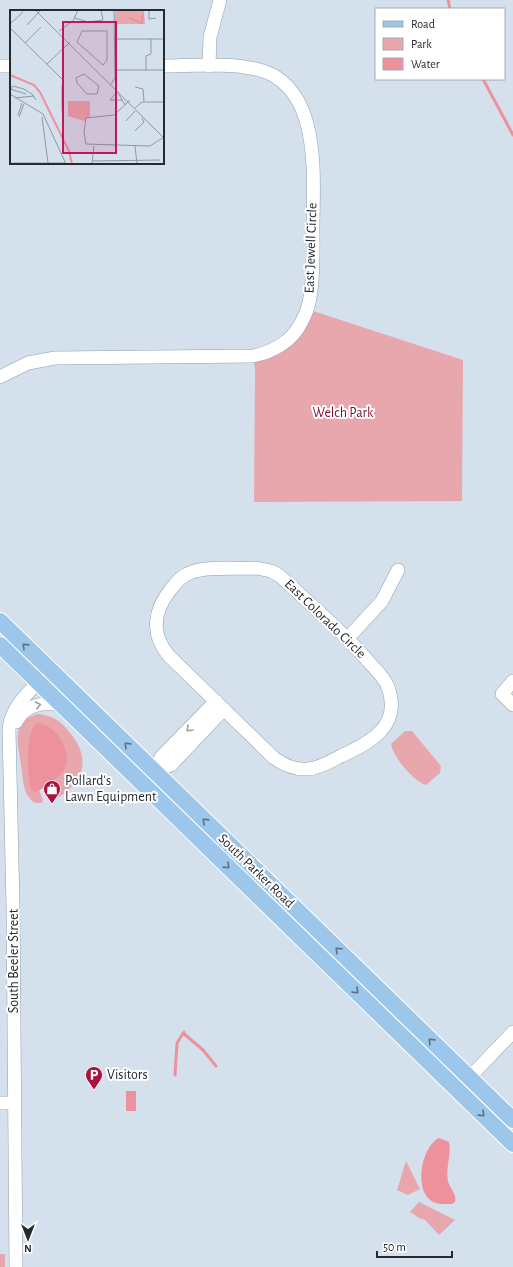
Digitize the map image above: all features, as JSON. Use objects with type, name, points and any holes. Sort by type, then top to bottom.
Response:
[{"type":"main road","name":"South Parker Road","points":[[0,621],[156,771],[513,1120]]},
{"type":"main road","name":"South Parker Road","points":[[0,645],[513,1144]]},
{"type":"main road","points":[[466,1098],[473,1094],[490,1098]]},
{"type":"street","points":[[209,66],[210,36],[220,0]]},
{"type":"street","name":"East Jewell Circle","points":[[0,376],[28,363],[55,358],[253,356],[279,346],[298,328],[309,301],[313,266],[312,158],[306,119],[298,99],[289,87],[270,74],[248,67],[164,66]]},
{"type":"street","name":"East Colorado Circle","points":[[256,568],[271,571],[280,576],[348,638],[382,676],[391,696],[391,706],[385,727],[367,743],[322,765],[307,769],[296,769],[286,766],[274,758],[164,650],[156,630],[157,613],[163,600],[180,579],[192,571],[256,568]]},
{"type":"street","points":[[348,638],[382,601],[398,570]]},
{"type":"street","name":"South Beeler Street","points":[[16,1267],[14,1103],[5,800],[11,716],[22,700],[50,670]]},
{"type":"street","points":[[513,681],[502,694],[513,705]]},
{"type":"street","points":[[9,742],[15,722],[25,710],[44,703],[61,705]]},
{"type":"street","points":[[143,785],[156,771],[171,765],[220,705]]},
{"type":"street","points":[[445,1078],[456,1082],[469,1078],[513,1032]]},
{"type":"street","points":[[453,1063],[466,1066],[483,1063]]},
{"type":"street","points":[[0,1103],[14,1103]]},
{"type":"green space","name":"Welch Park","points":[[307,309],[463,360],[462,501],[254,502],[255,369],[253,356],[272,350]]},
{"type":"green space","points":[[39,714],[53,718],[64,725],[77,742],[81,751],[82,760],[82,769],[74,785],[57,798],[50,795],[48,784],[36,783],[43,800],[42,803],[33,802],[24,788],[18,741],[20,727],[30,717]]},
{"type":"green space","points":[[405,731],[412,731],[441,766],[440,773],[426,785],[410,774],[400,762],[391,744]]},
{"type":"green space","points":[[406,1161],[420,1189],[408,1195],[397,1190]]},
{"type":"green space","points":[[419,1202],[455,1220],[439,1235],[425,1220],[410,1212]]},
{"type":"green space","points":[[0,1254],[5,1254],[5,1267],[0,1267]]},
{"type":"water","points":[[37,723],[44,724],[56,733],[65,748],[67,755],[63,772],[40,790],[35,792],[32,791],[30,786],[28,753],[33,728]]},
{"type":"water","points":[[126,1091],[136,1091],[136,1111],[126,1111]]},
{"type":"water","points":[[439,1138],[449,1142],[450,1147],[447,1176],[455,1199],[455,1202],[452,1204],[433,1202],[425,1194],[422,1186],[421,1177],[424,1158],[433,1142]]},
{"type":"waterway","points":[[448,0],[450,8]]},
{"type":"waterway","points":[[484,80],[513,135]]},
{"type":"waterway","points":[[175,1075],[177,1043],[184,1032]]},
{"type":"waterway","points":[[183,1033],[203,1050],[216,1066]]},
{"type":"place","name":"Pollard's Lawn Equipment","points":[[52,804]]},
{"type":"place","name":"Visitors","points":[[94,1090]]}]
